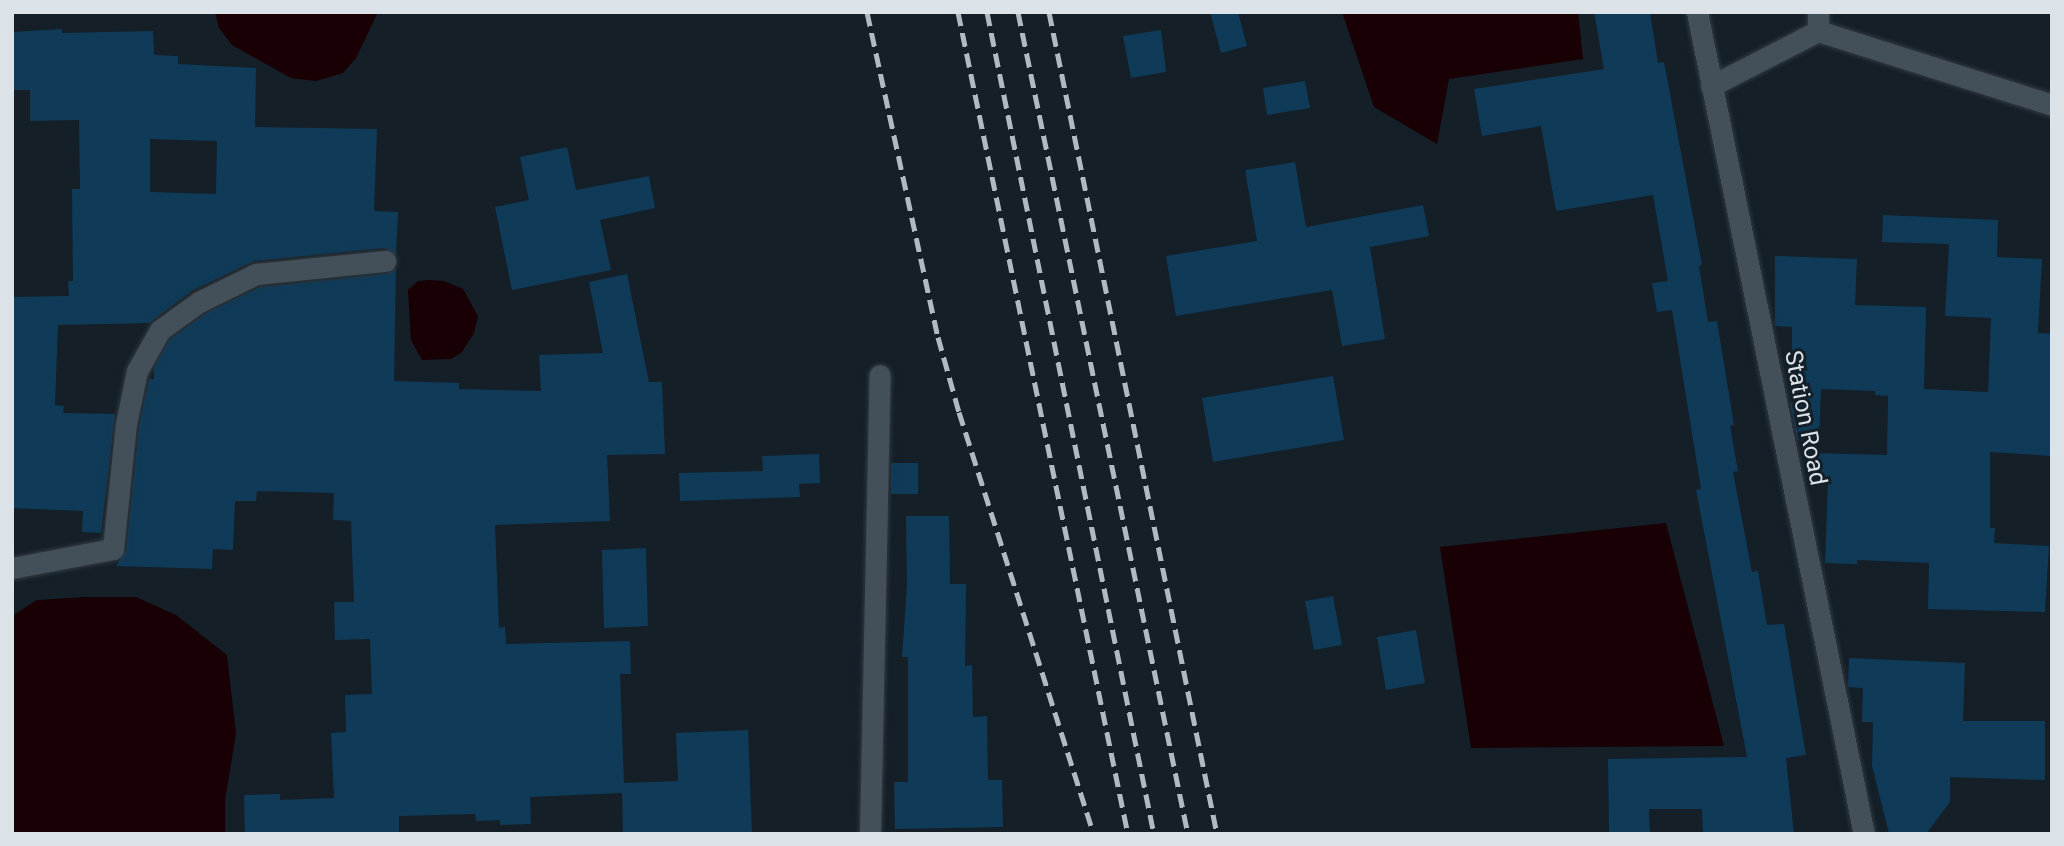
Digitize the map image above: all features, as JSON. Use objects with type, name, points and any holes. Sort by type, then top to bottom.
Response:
[{"type":"street","name":"Station Road","points":[[1697,12],[1864,834]]},
{"type":"street","points":[[1711,86],[1818,22],[2052,105]]},
{"type":"street","points":[[12,568],[113,549],[125,424],[137,370],[160,330],[199,302],[256,274],[385,261]]},
{"type":"street","points":[[870,834],[880,374]]},
{"type":"shaded area","points":[[215,12],[378,12],[356,58],[343,73],[316,81],[291,78],[232,45],[219,28]]},
{"type":"shaded area","points":[[1342,12],[1578,12],[1583,59],[1449,79],[1437,144],[1374,107]]},
{"type":"shaded area","points":[[418,281],[444,281],[463,289],[478,316],[474,333],[462,352],[451,359],[422,360],[411,340],[408,290]]},
{"type":"shaded area","points":[[1666,523],[1724,746],[1471,748],[1440,547]]},
{"type":"shaded area","points":[[136,597],[176,615],[227,655],[236,734],[225,800],[225,834],[12,834],[12,616],[37,600]]},
{"type":"building","points":[[1210,12],[1238,12],[1247,46],[1221,53]]},
{"type":"building","points":[[1594,12],[1650,12],[1658,63],[1664,62],[1702,265],[1699,266],[1708,322],[1717,321],[1734,425],[1730,426],[1738,471],[1733,472],[1752,572],[1758,571],[1767,625],[1784,624],[1806,755],[1786,758],[1794,834],[1703,834],[1702,809],[1649,809],[1650,834],[1609,834],[1608,759],[1747,757],[1696,490],[1701,489],[1672,310],[1657,312],[1652,283],[1668,281],[1653,195],[1556,211],[1541,126],[1482,136],[1474,89],[1604,69]]},
{"type":"building","points":[[62,29],[62,33],[153,31],[154,55],[178,56],[178,64],[256,68],[255,127],[377,129],[374,211],[398,212],[396,255],[384,248],[254,261],[193,290],[149,323],[58,325],[55,405],[64,406],[63,413],[115,414],[101,533],[82,532],[83,511],[12,508],[12,297],[69,296],[68,281],[73,281],[72,189],[80,189],[79,120],[30,121],[30,90],[12,90],[12,32]],"holes":[[[150,139],[217,141],[216,194],[150,192]]]},
{"type":"building","points":[[1161,30],[1166,72],[1131,78],[1123,36]]},
{"type":"building","points":[[1305,81],[1310,108],[1267,115],[1263,88]]},
{"type":"building","points":[[567,147],[576,190],[649,176],[655,208],[600,220],[611,270],[512,290],[495,207],[529,200],[520,157]]},
{"type":"building","points":[[1295,162],[1306,227],[1423,205],[1429,236],[1370,247],[1385,339],[1342,346],[1332,290],[1176,316],[1166,256],[1257,241],[1245,170]]},
{"type":"building","points":[[1883,215],[1998,220],[1997,257],[2042,259],[2038,333],[2052,334],[2052,456],[1990,452],[1990,528],[1995,528],[1994,543],[2049,546],[2045,612],[1928,609],[1929,563],[1857,560],[1857,564],[1825,563],[1828,482],[1812,482],[1813,453],[1887,455],[1888,396],[1875,395],[1875,391],[1821,389],[1819,441],[1797,440],[1791,408],[1792,327],[1775,326],[1775,256],[1857,259],[1855,305],[1926,307],[1924,389],[1988,392],[1991,318],[1945,316],[1949,244],[1882,242]]},
{"type":"building","points":[[396,268],[394,381],[459,383],[459,389],[541,391],[539,355],[603,353],[589,282],[627,274],[649,382],[662,382],[665,454],[607,455],[610,521],[495,525],[499,628],[505,627],[506,644],[630,641],[631,674],[620,674],[624,783],[678,781],[676,733],[748,730],[752,834],[623,834],[622,793],[530,797],[531,824],[500,825],[500,820],[476,821],[475,814],[399,816],[399,834],[245,834],[244,795],[280,794],[280,800],[334,798],[331,733],[346,732],[345,695],[372,694],[370,639],[335,640],[334,602],[354,602],[351,521],[333,520],[334,493],[257,491],[256,501],[235,501],[233,550],[213,549],[212,569],[116,566],[126,550],[139,426],[149,379],[154,379],[154,367],[170,339],[206,313],[260,287],[386,274]]},
{"type":"building","points":[[1333,376],[1344,440],[1213,462],[1202,398]]},
{"type":"building","points":[[819,454],[820,483],[799,484],[800,497],[680,501],[679,473],[763,471],[762,456]]},
{"type":"building","points":[[891,463],[918,463],[918,494],[891,494]]},
{"type":"building","points":[[906,516],[949,516],[950,584],[966,584],[965,666],[972,665],[973,717],[987,716],[988,780],[1002,780],[1003,827],[895,829],[894,782],[908,782],[908,657],[902,657],[907,584]]},
{"type":"building","points":[[646,548],[648,626],[604,628],[602,550]]},
{"type":"building","points":[[1333,596],[1342,645],[1314,650],[1305,601]]},
{"type":"building","points":[[1416,630],[1425,683],[1386,690],[1377,637]]},
{"type":"building","points":[[1849,658],[1965,663],[1963,721],[2045,721],[2045,780],[1950,777],[1950,802],[1926,834],[1889,834],[1872,766],[1873,722],[1862,722],[1863,688],[1848,687]]},
{"type":"railway","points":[[867,12],[938,337],[959,412],[1094,834]]},
{"type":"railway","points":[[958,12],[1128,834]]},
{"type":"railway","points":[[987,12],[1154,834]]},
{"type":"railway","points":[[1018,12],[1188,834]]},
{"type":"railway","points":[[1049,12],[1217,834]]}]
